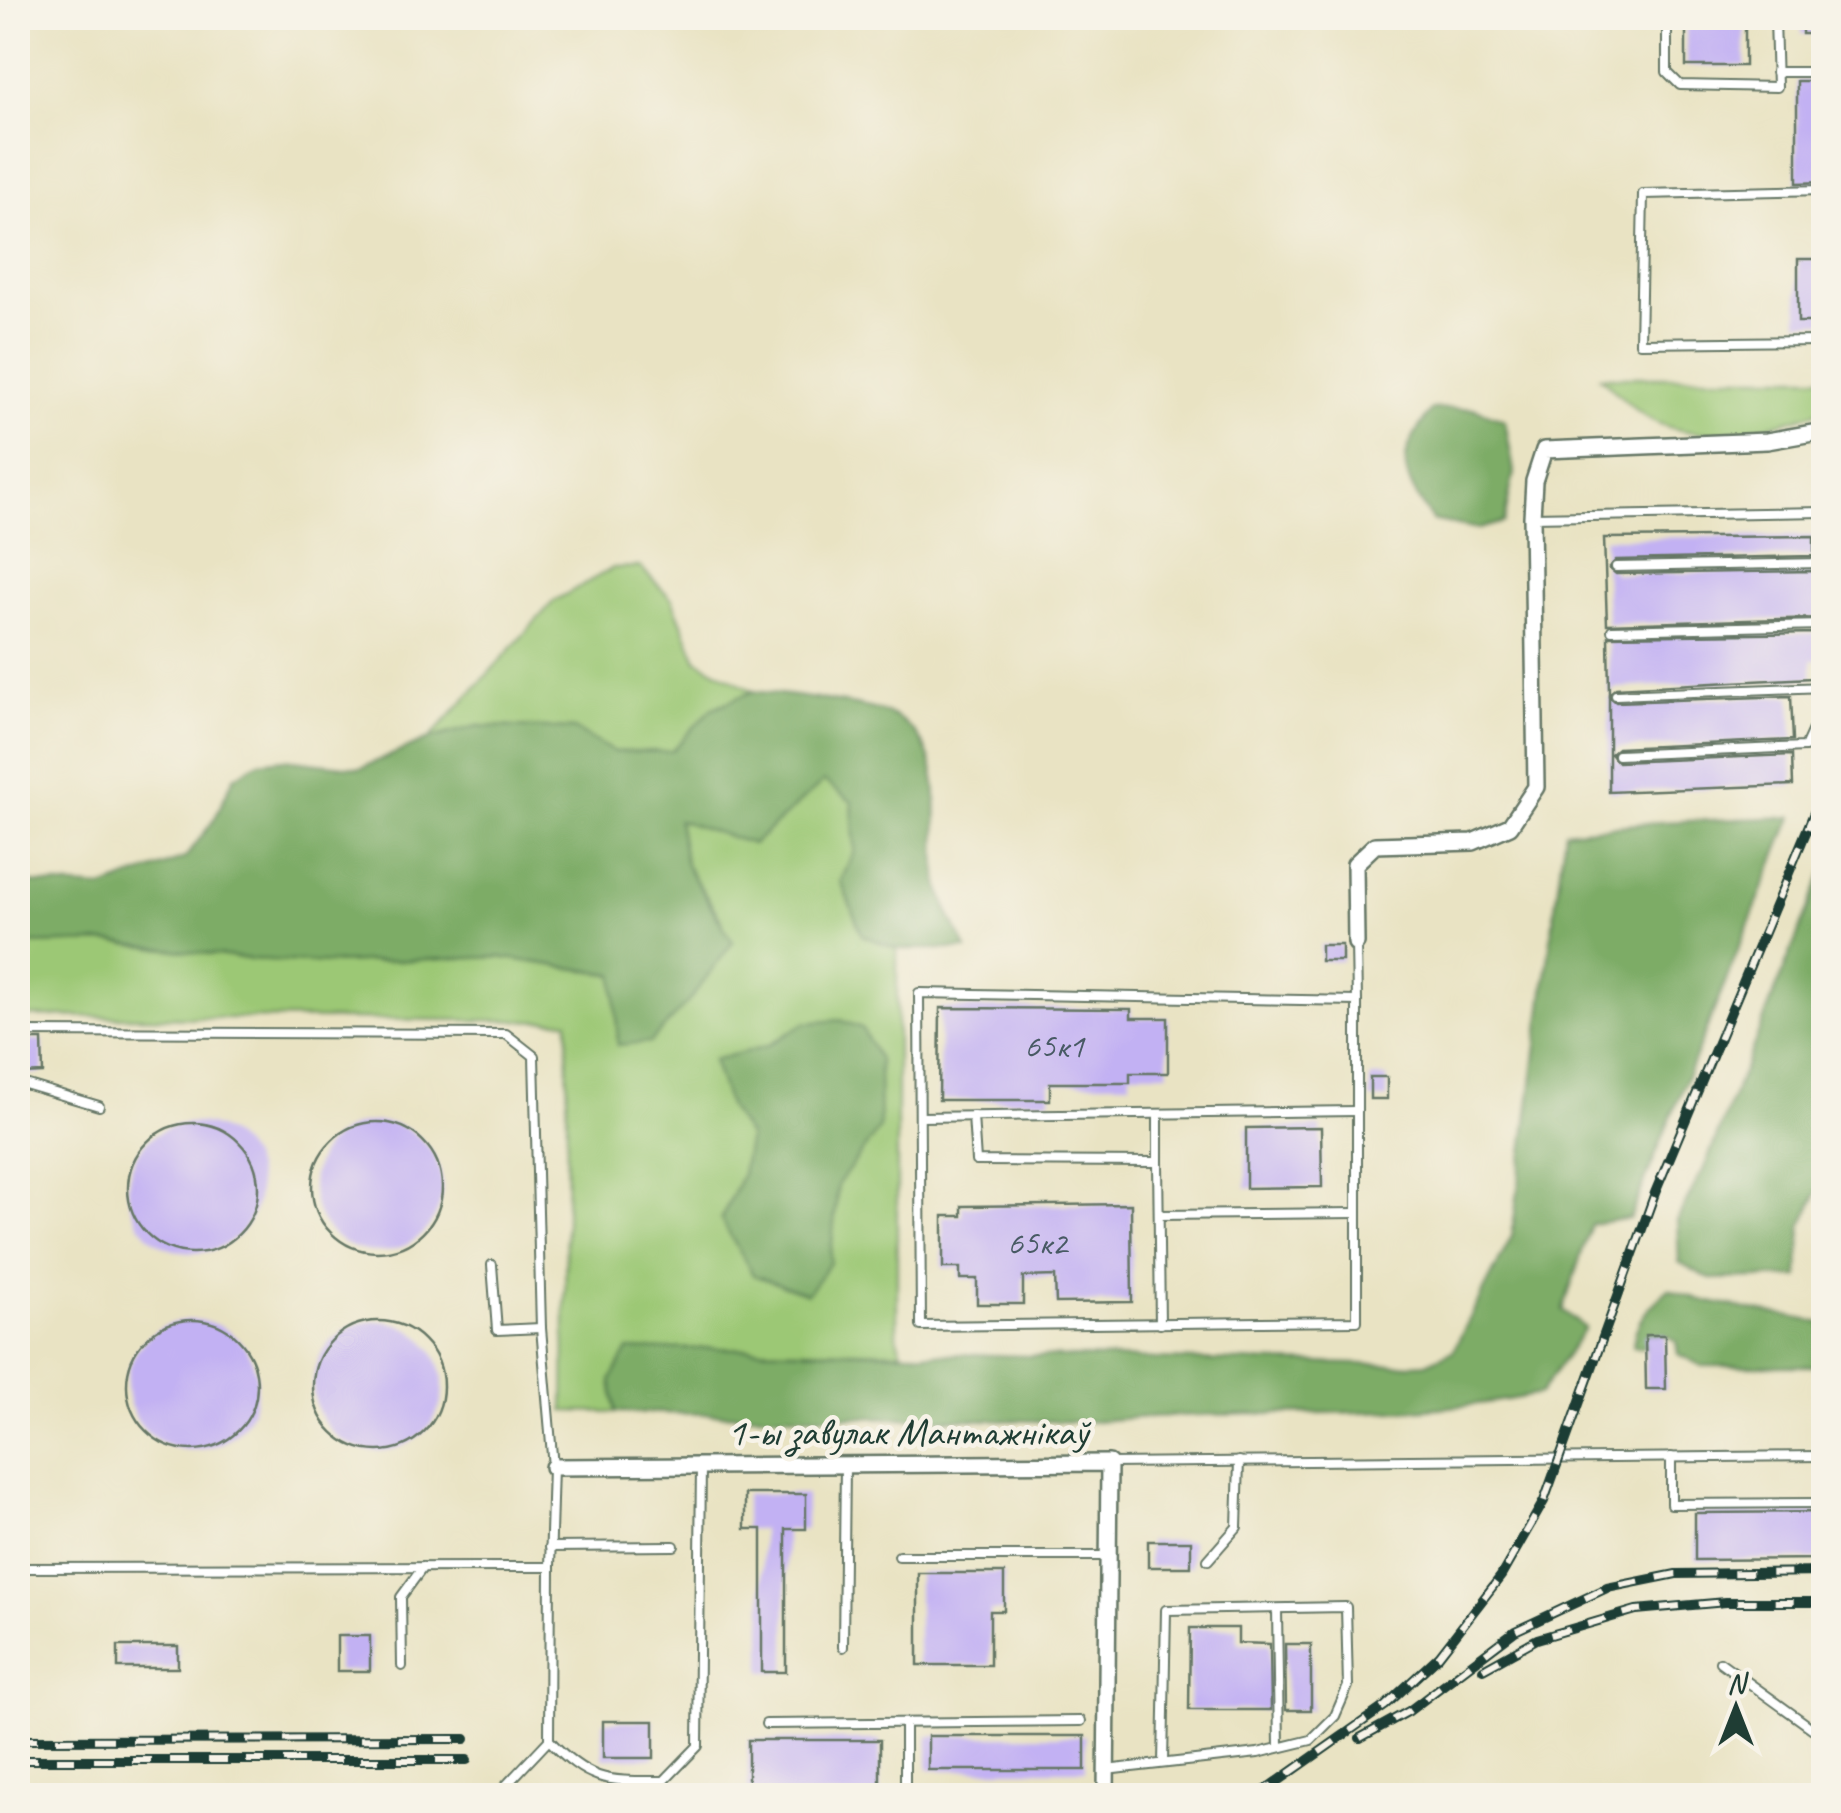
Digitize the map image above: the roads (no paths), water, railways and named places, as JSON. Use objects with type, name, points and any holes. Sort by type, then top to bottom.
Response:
[{"type":"street","points":[[1356,943],[1355,864],[1376,845],[1474,842],[1510,826],[1536,787],[1532,517],[1534,482],[1544,450],[1767,441],[1824,431]]},
{"type":"street","name":"1-ы завулак Мантажнікаў","points":[[553,1467],[1110,1462],[1106,1796]]},
{"type":"lane","points":[[1668,18],[1668,72],[1680,85],[1777,86],[1775,18]]},
{"type":"lane","points":[[1776,72],[1824,72]]},
{"type":"lane","points":[[1824,190],[1642,194],[1640,343],[1824,341]]},
{"type":"lane","points":[[1532,517],[1824,512]]},
{"type":"lane","points":[[1616,567],[1824,563]]},
{"type":"lane","points":[[1612,630],[1824,625]]},
{"type":"lane","points":[[1616,695],[1824,687]]},
{"type":"lane","points":[[1618,755],[1805,747],[1824,705]]},
{"type":"lane","points":[[1356,943],[1357,1001],[1357,1321],[920,1326],[920,993],[1357,1001]]},
{"type":"lane","points":[[18,1032],[506,1034],[534,1056],[541,1328],[553,1467],[550,1740],[574,1766],[608,1781],[664,1781]]},
{"type":"lane","points":[[18,1082],[99,1106]]},
{"type":"lane","points":[[920,1117],[1357,1111]]},
{"type":"lane","points":[[1158,1114],[1160,1324]]},
{"type":"lane","points":[[973,1116],[976,1160],[1158,1162]]},
{"type":"lane","points":[[1158,1215],[1357,1213]]},
{"type":"lane","points":[[492,1264],[497,1330],[541,1328]]},
{"type":"lane","points":[[1110,1462],[1824,1456]]},
{"type":"lane","points":[[1671,1457],[1671,1504],[1824,1503]]},
{"type":"lane","points":[[1208,1560],[1237,1527],[1239,1461]]},
{"type":"lane","points":[[843,1647],[845,1465]]},
{"type":"lane","points":[[662,1796],[664,1781],[698,1746],[701,1466]]},
{"type":"lane","points":[[550,1547],[674,1546]]},
{"type":"lane","points":[[899,1556],[1108,1556]]},
{"type":"lane","points":[[402,1666],[401,1596],[423,1567]]},
{"type":"lane","points":[[18,1568],[550,1567]]},
{"type":"lane","points":[[1106,1770],[1163,1763],[1280,1747],[1311,1740],[1335,1716],[1348,1686],[1346,1607],[1166,1610],[1163,1763]]},
{"type":"lane","points":[[1277,1608],[1280,1747]]},
{"type":"lane","points":[[1720,1662],[1824,1736]]},
{"type":"lane","points":[[766,1724],[1081,1721]]},
{"type":"lane","points":[[905,1723],[905,1796]]},
{"type":"lane","points":[[501,1793],[550,1740]]},
{"type":"railway","points":[[1257,1796],[1385,1706],[1439,1656],[1501,1576],[1544,1501],[1655,1193],[1824,789]]},
{"type":"railway","points":[[1360,1738],[1409,1711],[1515,1631],[1607,1588],[1676,1574],[1824,1572]]},
{"type":"railway","points":[[1483,1669],[1537,1639],[1636,1610],[1726,1602],[1824,1602]]},
{"type":"railway","points":[[18,1740],[465,1739]]},
{"type":"railway","points":[[18,1760],[467,1760]]}]
